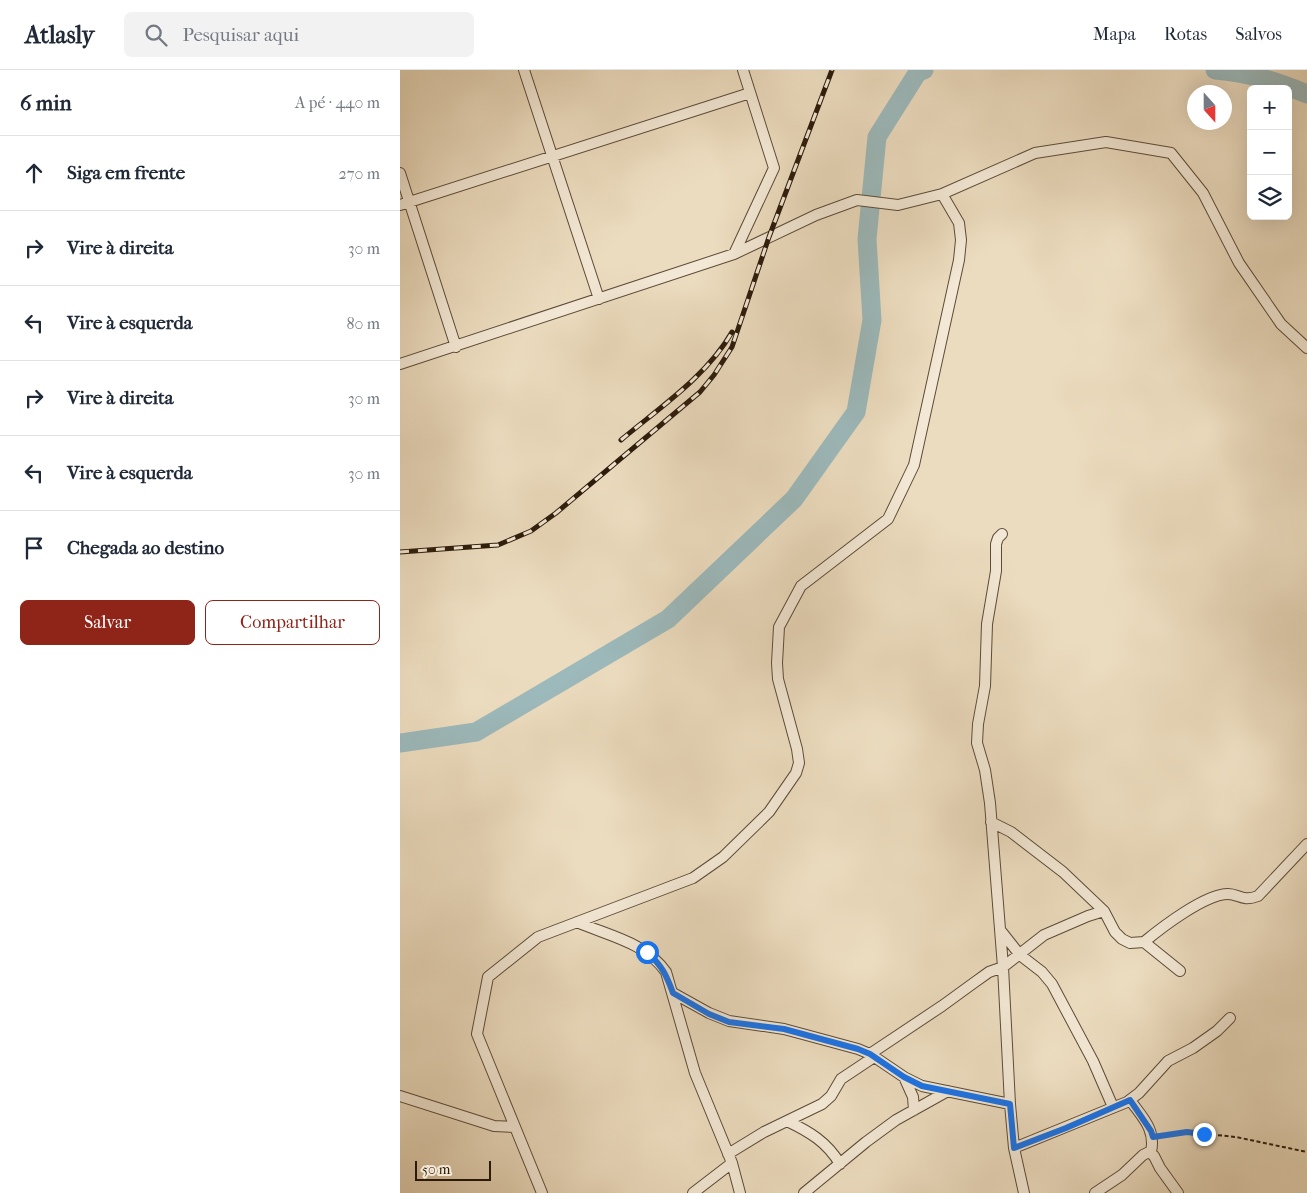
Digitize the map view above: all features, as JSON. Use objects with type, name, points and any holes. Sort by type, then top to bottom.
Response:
[{"type":"street","points":[[524,70],[599,299]]},
{"type":"street","points":[[734,254],[774,168],[743,70]]},
{"type":"street","points":[[405,203],[750,93]]},
{"type":"street","points":[[400,364],[734,254],[816,215],[857,200],[898,205],[942,194],[1035,153],[1106,142],[1171,153],[1203,193],[1239,263],[1265,302],[1281,324],[1307,348]]},
{"type":"street","points":[[400,173],[405,203],[456,347]]},
{"type":"street","points":[[542,1193],[477,1034],[488,977],[538,936],[693,878],[723,857],[769,812],[796,773],[799,763],[797,749],[778,679],[779,627],[801,586],[888,519],[914,465],[959,260],[960,240],[958,222],[942,194]]},
{"type":"street","points":[[1002,534],[996,544],[996,571],[988,624],[985,686],[978,724],[977,744],[985,770],[991,822],[1004,967],[1010,1104],[1014,1148],[1024,1193]]},
{"type":"street","points":[[991,822],[1011,832],[1062,872],[1104,912],[1115,932],[1122,939],[1130,943],[1144,942],[1192,908],[1216,896],[1228,894],[1239,898],[1258,896],[1307,844]]},
{"type":"street","points":[[693,1193],[730,1158],[764,1132],[822,1104],[831,1096],[841,1079],[989,972],[1004,967],[1044,935],[1079,919],[1104,912]]},
{"type":"street","points":[[577,922],[616,936],[647,952],[666,972],[695,1073],[730,1158],[740,1193]]},
{"type":"street","points":[[1000,931],[1020,955],[1042,972],[1052,984],[1093,1061],[1113,1107]]},
{"type":"street","points":[[1144,942],[1180,971]]},
{"type":"street","points":[[673,993],[709,1014],[729,1022],[784,1029],[858,1049],[872,1055],[904,1077],[922,1086],[1010,1104]]},
{"type":"street","points":[[1014,1148],[1130,1100],[1139,1093],[1168,1061],[1193,1048],[1217,1031],[1230,1018]]},
{"type":"street","points":[[904,1077],[913,1097],[914,1110]]},
{"type":"street","points":[[804,1193],[896,1120],[948,1091]]},
{"type":"street","points":[[400,1096],[494,1126],[514,1128]]},
{"type":"street","points":[[1130,1100],[1151,1131],[1153,1137],[1151,1152],[1178,1193]]},
{"type":"street","points":[[787,1122],[808,1130],[821,1140],[832,1151],[840,1164]]},
{"type":"street","points":[[1095,1193],[1122,1175],[1143,1155],[1151,1152]]},
{"type":"path","points":[[1153,1137],[1187,1132],[1236,1137],[1307,1152]]},
{"type":"waterway","points":[[400,743],[476,732],[668,619],[794,499],[856,412],[872,320],[867,239],[877,137],[918,72],[924,70]]},
{"type":"waterway","points":[[1215,70],[1262,78],[1307,94]]},
{"type":"railway","points":[[400,552],[498,545],[531,531],[556,513],[700,392],[714,375],[732,347],[769,237],[832,70]]},
{"type":"railway","points":[[621,440],[696,377],[722,348],[732,332]]},
{"type":"route","points":[[647,952],[666,972],[673,993],[709,1014],[729,1022],[784,1029],[858,1049],[870,1054],[904,1077],[922,1086],[934,1090],[948,1091],[1010,1104],[1014,1148],[1130,1100],[1153,1137],[1187,1132],[1204,1134]]}]
